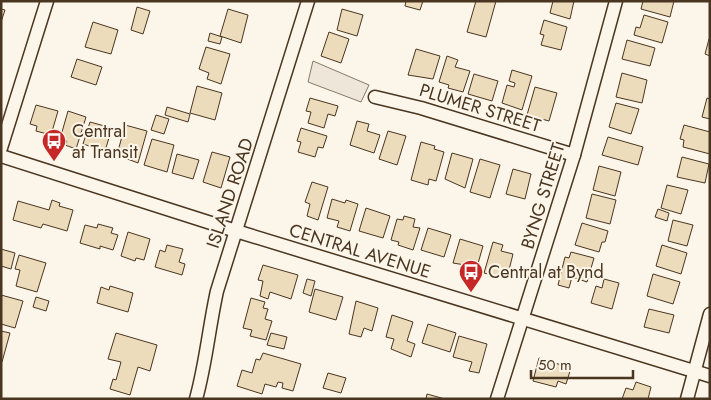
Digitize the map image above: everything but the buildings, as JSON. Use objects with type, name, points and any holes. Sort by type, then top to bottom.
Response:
[{"type":"street","points":[[1,148],[47,1]]},
{"type":"street","name":"ISLAND ROAD","points":[[196,399],[204,371],[217,291],[308,1]]},
{"type":"street","name":"BYNG STREET","points":[[497,399],[574,155],[616,1]]},
{"type":"street","name":"PLUMER STREET","points":[[375,97],[421,108],[574,155]]},
{"type":"street","name":"CENTRAL AVENUE","points":[[1,156],[236,231],[710,376]]},
{"type":"street","points":[[687,399],[710,314]]},
{"type":"shaded area","points":[[313,61],[369,85],[361,102],[308,82]]},
{"type":"place","name":"Central at Transit","points":[[54,162]]},
{"type":"place","name":"Central at Bynd","points":[[471,293]]}]
